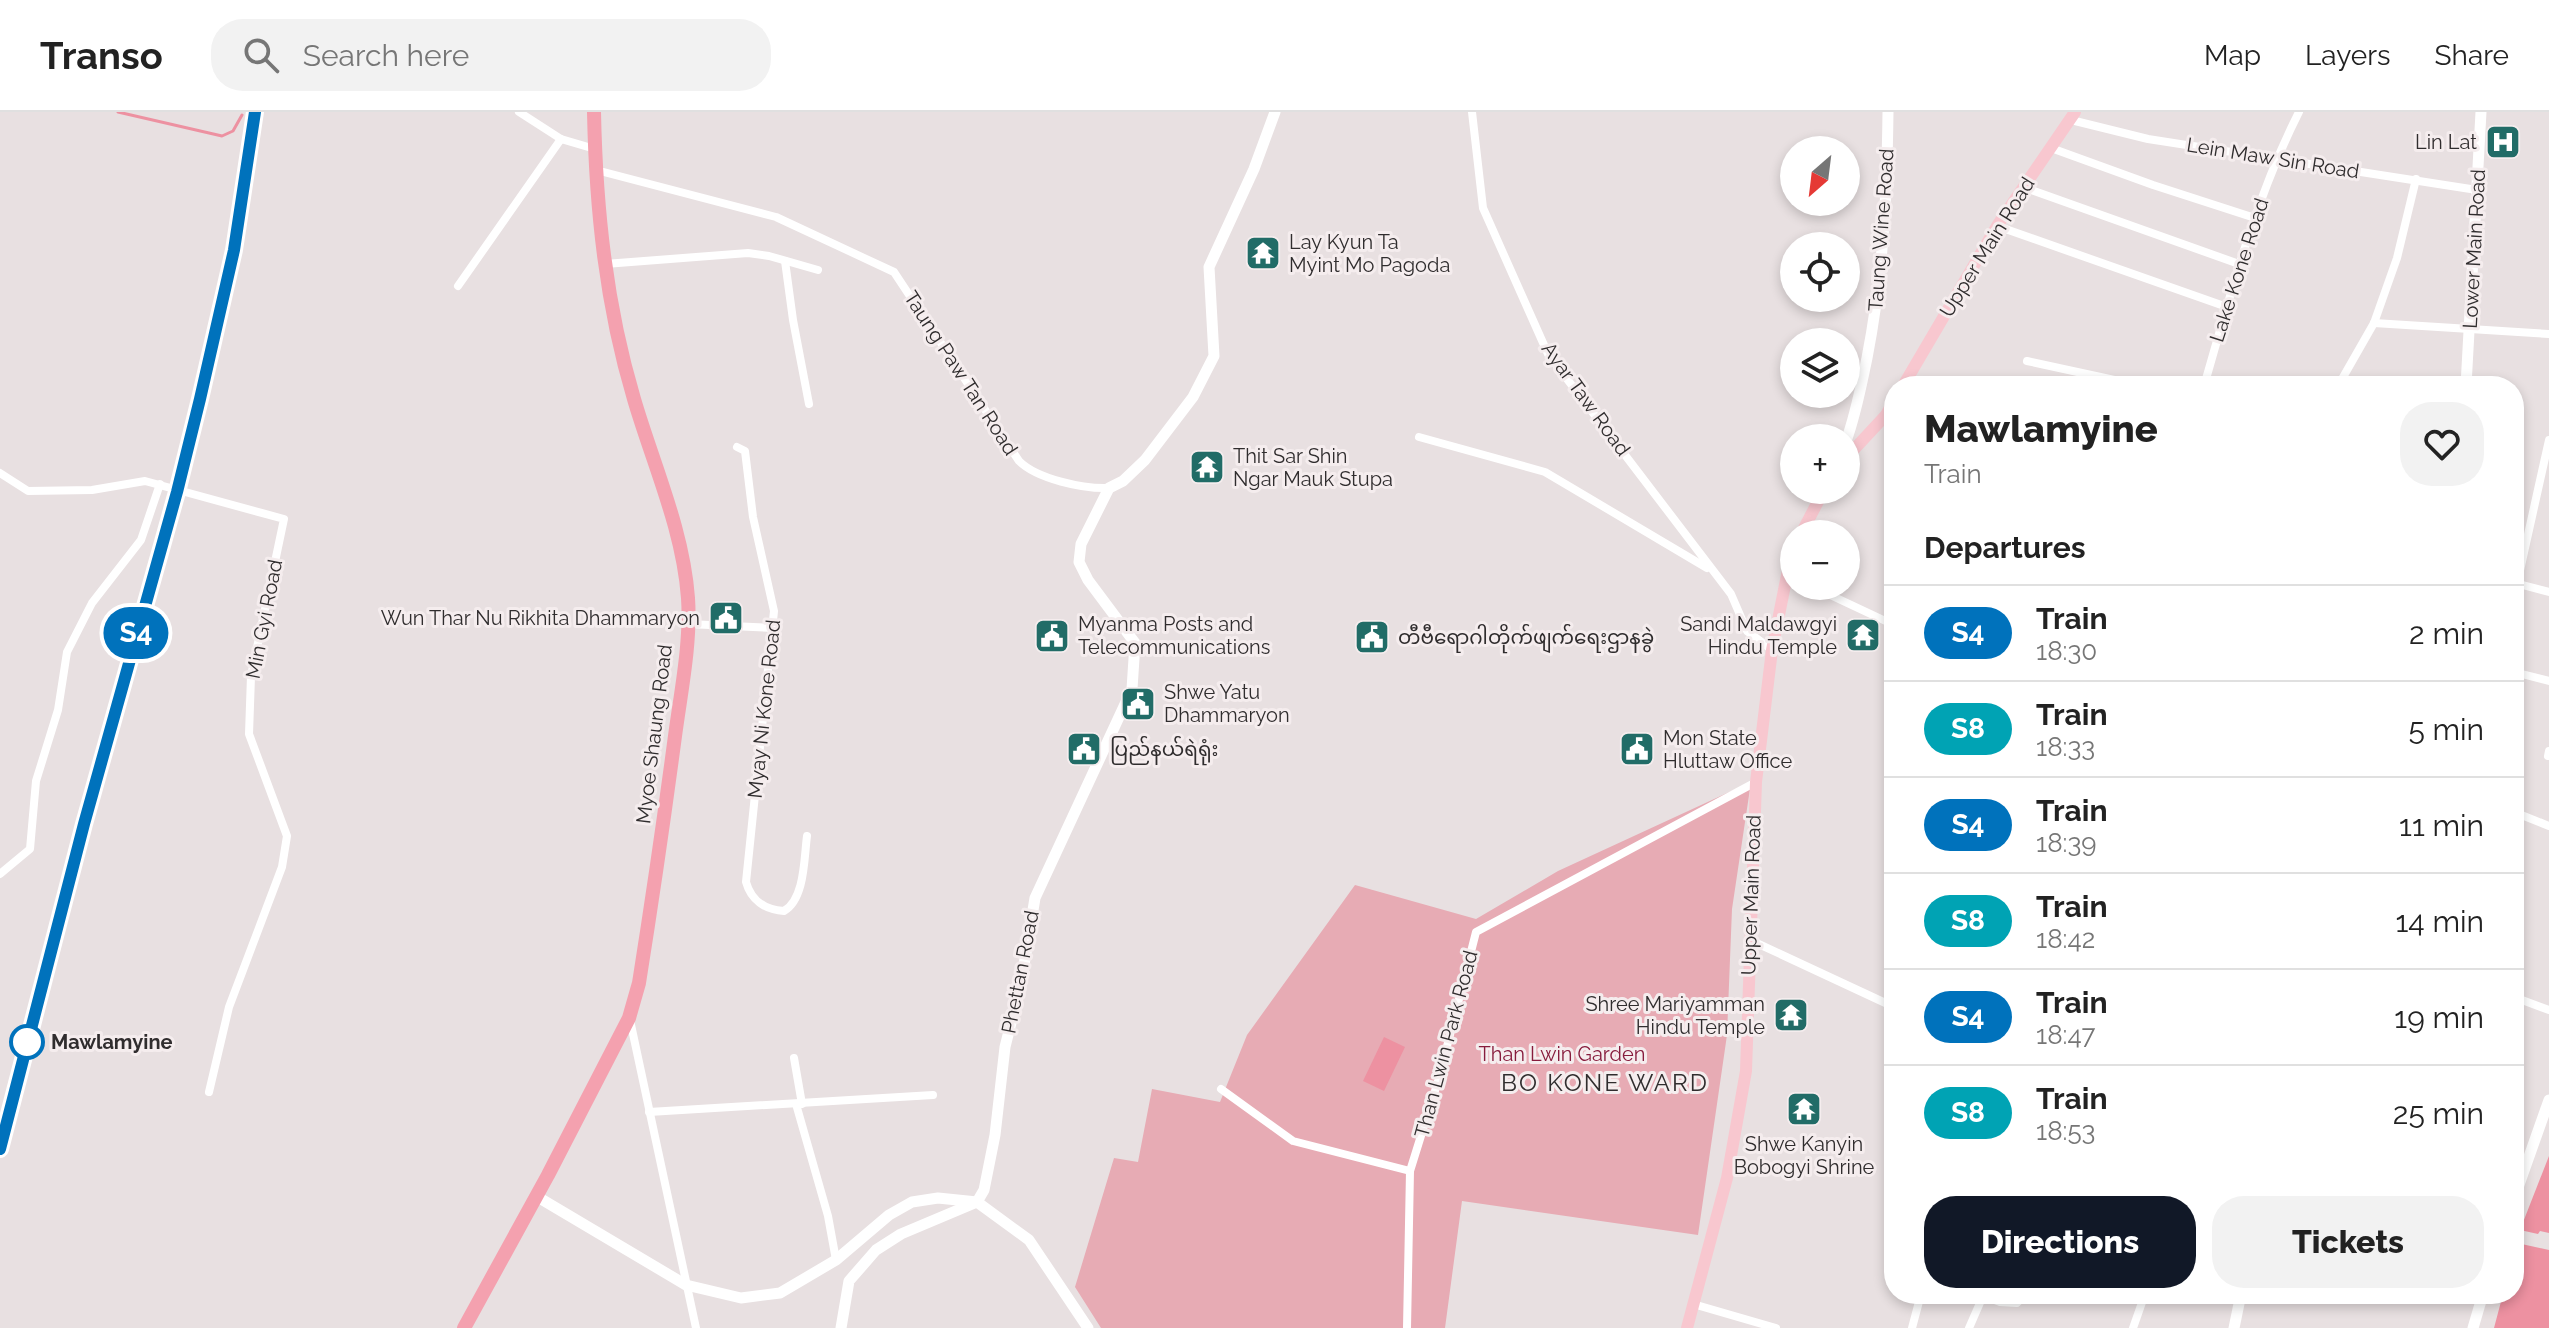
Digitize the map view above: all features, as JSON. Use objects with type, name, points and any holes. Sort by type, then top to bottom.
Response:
[{"type":"highway","name":"Myoe Shaung Road","points":[[464,1328],[629,1018],[639,983],[659,853],[688,624],[684,567],[613,322],[595,170],[594,112]]},
{"type":"main road","points":[[1109,488],[1123,481],[1145,460],[1193,397],[1214,356],[1209,267],[1254,169],[1275,112]]},
{"type":"main road","name":"Taung Wine Road","points":[[1852,424],[1878,300],[1886,208],[1888,112]]},
{"type":"main road","name":"Lower Main Road","points":[[2467,376],[2481,112]]},
{"type":"main road","name":"Upper Main Road","points":[[1909,376],[1997,226],[2073,116]]},
{"type":"main road","points":[[1860,445],[1884,423]]},
{"type":"main road","name":"Phettan Road","points":[[977,1202],[984,1190],[995,1135],[1005,1047],[1021,983],[1035,898],[1132,689],[1135,643],[1088,580],[1079,562],[1081,544],[1109,488]]},
{"type":"main road","name":"Upper Main Road","points":[[1687,1328],[1727,1178],[1746,1071],[1756,782],[1772,650],[1784,600]]},
{"type":"main road","points":[[2524,1171],[2549,1100]]},
{"type":"main road","points":[[536,1196],[686,1285],[741,1298],[780,1293],[836,1260],[889,1215],[912,1202],[938,1198],[977,1202],[1029,1240],[1088,1328]]},
{"type":"main road","points":[[841,1328],[849,1281],[876,1250],[901,1234],[977,1202]]},
{"type":"main road","points":[[2234,1328],[2239,1304]]},
{"type":"main road","points":[[2473,1328],[2480,1304]]},
{"type":"street","points":[[519,112],[561,139],[595,149]]},
{"type":"street","name":"Ayar Taw Road","points":[[1472,112],[1483,208],[1548,354],[1731,594],[1747,631],[1772,650]]},
{"type":"street","name":"Lake Kone Road","points":[[2207,376],[2239,264],[2275,160],[2299,112]]},
{"type":"street","name":"Lein Maw Sin Road","points":[[2073,116],[2148,139],[2477,190]]},
{"type":"street","points":[[458,286],[561,139]]},
{"type":"street","points":[[2051,148],[2255,218]]},
{"type":"street","name":"Taung Paw Tan Road","points":[[595,170],[776,217],[894,272],[1019,461],[1028,469],[1050,478],[1109,488]]},
{"type":"street","points":[[2344,376],[2374,323],[2397,258],[2416,179]]},
{"type":"street","points":[[2023,187],[2239,264]]},
{"type":"street","points":[[1997,226],[2227,307]]},
{"type":"street","points":[[605,264],[748,253],[818,270]]},
{"type":"street","points":[[785,261],[809,404]]},
{"type":"street","points":[[2374,323],[2549,334]]},
{"type":"street","points":[[2027,361],[2096,376]]},
{"type":"street","points":[[1419,437],[1545,472],[1711,570]]},
{"type":"street","points":[[2524,551],[2549,440]]},
{"type":"street","name":"Myay Ni Kone Road","points":[[737,447],[745,451],[753,517],[774,611],[774,628]]},
{"type":"street","name":"Min Gyi Road","points":[[0,473],[28,491],[92,490],[145,481],[284,519],[251,676],[249,734],[287,836],[282,867],[229,1007],[209,1092]]},
{"type":"street","points":[[0,874],[30,849],[36,781],[58,710],[67,652],[92,603],[141,540],[160,484]]},
{"type":"street","points":[[2524,585],[2549,592]]},
{"type":"street","points":[[1841,600],[1884,620]]},
{"type":"street","points":[[688,624],[774,628],[746,882],[751,895],[768,908],[784,911],[792,904],[800,883],[807,836]]},
{"type":"street","points":[[2524,675],[2549,681]]},
{"type":"street","name":"Than Lwin Park Road","points":[[1407,1328],[1410,1171],[1439,1078],[1476,932],[1756,782]]},
{"type":"street","points":[[2524,816],[2549,826]]},
{"type":"street","points":[[1749,940],[1884,1002]]},
{"type":"street","points":[[2524,1001],[2549,1010]]},
{"type":"street","points":[[629,1018],[696,1328]]},
{"type":"street","points":[[794,1058],[799,1104],[836,1260]]},
{"type":"street","points":[[1221,1089],[1293,1141],[1410,1171]]},
{"type":"street","points":[[649,1112],[933,1095]]},
{"type":"street","points":[[1693,1304],[1776,1328]]},
{"type":"street","points":[[1912,1328],[1918,1304]]},
{"type":"street","points":[[1969,1328],[1978,1304]]},
{"type":"street","points":[[2133,1328],[2141,1304]]},
{"type":"green space","name":"Than Lwin Garden","points":[[1751,782],[1732,909],[1727,1035],[1698,1235],[1462,1201],[1445,1328],[1101,1328],[1075,1287],[1114,1158],[1138,1162],[1152,1089],[1220,1102],[1247,1035],[1355,885],[1476,919],[1558,871]]},
{"type":"shaded area","points":[[1384,1037],[1405,1047],[1384,1091],[1363,1081]]},
{"type":"shaded area","points":[[2549,1156],[2549,1328],[2494,1328],[2500,1304],[2524,1304],[2524,1220]]},
{"type":"pier","points":[[2524,1231],[2549,1233],[2549,1250],[2524,1245]]},
{"type":"waterway","points":[[118,112],[222,136],[233,131],[242,115]]},
{"type":"railway","points":[[0,1149],[84,824],[200,399],[234,250],[255,112]]},
{"type":"train","name":"S4","points":[[0,1149],[84,824],[200,399],[234,250],[255,112]]},
{"type":"place","name":"Lin Lat","points":[[2503,142]]},
{"type":"place","name":"Lay Kyun Ta Myint Mo Pagoda","points":[[1263,253]]},
{"type":"place","name":"Thit Sar Shin Ngar Mauk Stupa","points":[[1207,467]]},
{"type":"place","name":"Wun Thar Nu Rikhita Dhammaryon","points":[[726,618]]},
{"type":"place","name":"Sandi Maldawgyi Hindu Temple","points":[[1863,635]]},
{"type":"place","name":"Myanma Posts and Telecommunications","points":[[1052,636]]},
{"type":"place","name":"တီဗီရောဂါတိုက်ဖျက်ရေးဌာနခွဲ","points":[[1372,637]]},
{"type":"place","name":"Shwe Yatu Dhammaryon","points":[[1138,704]]},
{"type":"place","name":"ပြည်နယ်ရဲရုံး","points":[[1084,749]]},
{"type":"place","name":"Mon State Hluttaw Office","points":[[1637,749]]},
{"type":"place","name":"Shree Mariyamman Hindu Temple","points":[[1791,1015]]},
{"type":"place","name":"Mawlamyine","points":[[27,1042]]},
{"type":"place","name":"Shwe Kanyin Bobogyi Shrine","points":[[1804,1109]]},
{"type":"district","name":"BO KONE WARD","points":[[1605,1083]]}]
